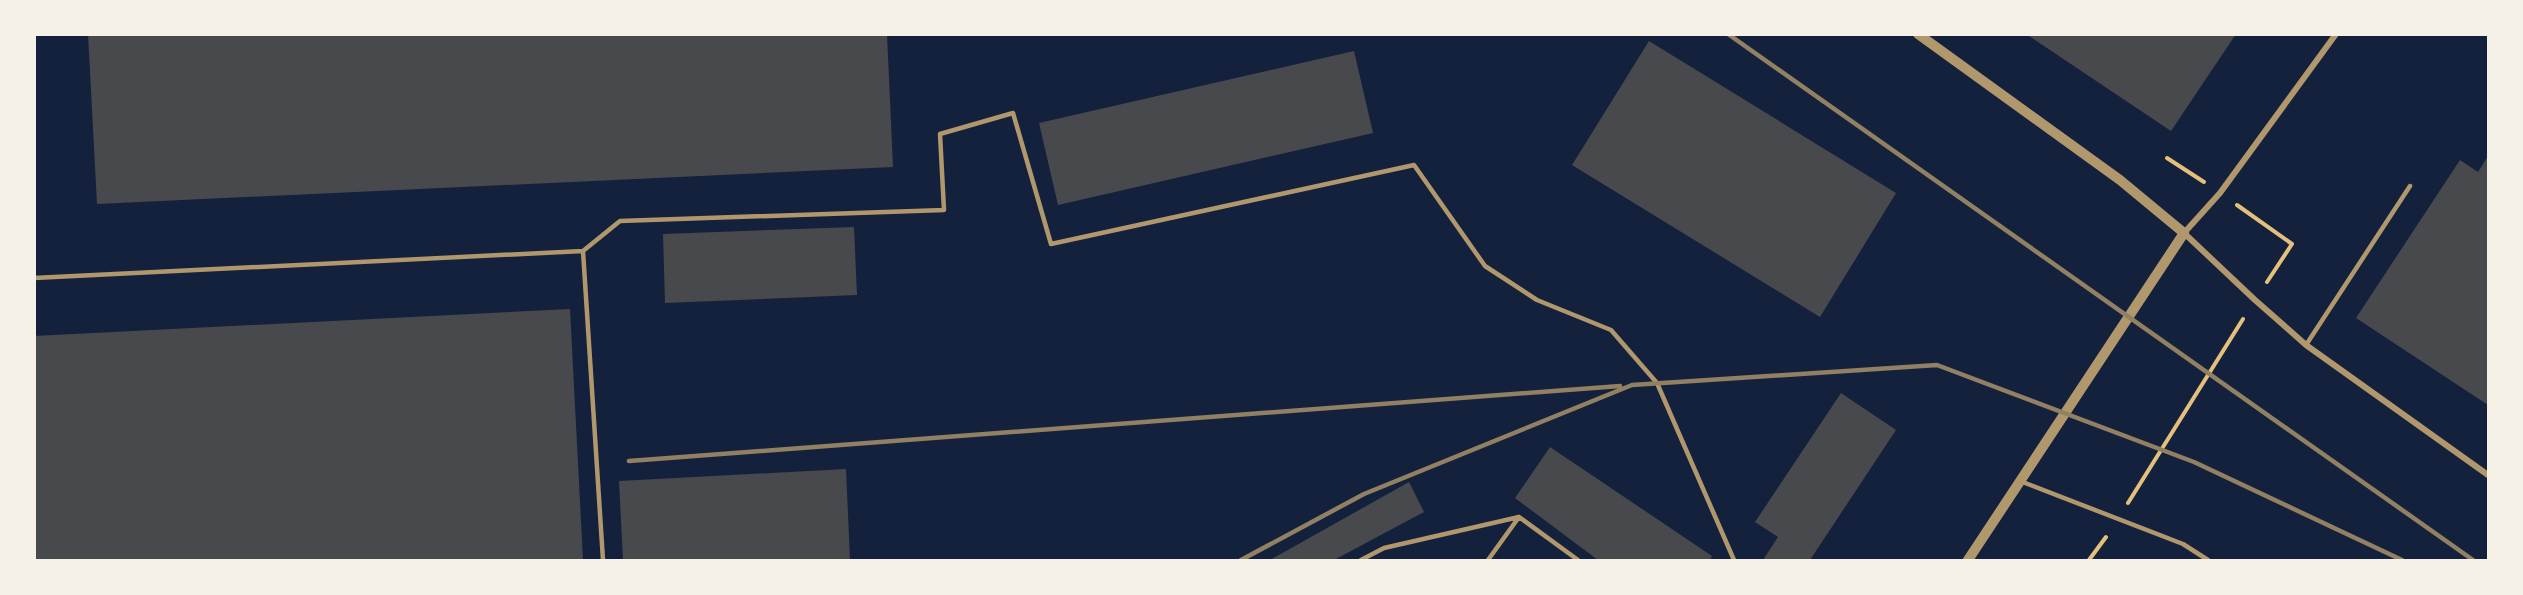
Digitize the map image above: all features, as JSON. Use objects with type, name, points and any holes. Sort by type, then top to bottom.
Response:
[{"type":"street","points":[[1918,34],[2120,180],[2184,233],[2254,300],[2306,345],[2488,475]]},
{"type":"street","points":[[1968,561],[2184,233],[2220,193],[2336,34]]},
{"type":"lane","points":[[34,278],[583,251],[620,221],[944,210],[940,134],[1013,113],[1051,244],[1414,165],[1485,266],[1537,300],[1611,330],[1657,383],[1734,561]]},
{"type":"lane","points":[[2306,345],[2410,186]]},
{"type":"lane","points":[[583,251],[603,561]]},
{"type":"lane","points":[[2020,481],[2183,544],[2208,561]]},
{"type":"lane","points":[[1488,561],[1519,517]]},
{"type":"lane","points":[[1361,561],[1384,548],[1519,517],[1578,561]]},
{"type":"path","points":[[2089,561],[2118,519],[2254,300],[2292,244],[2168,158]]},
{"type":"building","points":[[88,34],[887,34],[893,167],[97,204]]},
{"type":"building","points":[[2026,34],[2236,34],[2171,131]]},
{"type":"building","points":[[1649,41],[1896,193],[1820,317],[1572,165]]},
{"type":"building","points":[[1354,51],[1373,133],[1058,205],[1039,123]]},
{"type":"building","points":[[2488,156],[2488,405],[2356,318],[2460,160],[2478,172]]},
{"type":"building","points":[[854,227],[857,295],[665,303],[663,234]]},
{"type":"building","points":[[570,309],[583,560],[34,560],[34,336]]},
{"type":"building","points":[[1841,393],[1896,430],[1810,560],[1763,560],[1778,537],[1755,522]]},
{"type":"building","points":[[1550,447],[1712,556],[1710,560],[1598,560],[1515,498]]},
{"type":"building","points":[[846,469],[850,560],[623,560],[619,481]]},
{"type":"building","points":[[1409,482],[1424,512],[1334,560],[1270,560]]},
{"type":"railway","points":[[1728,34],[2473,560]]},
{"type":"railway","points":[[1241,560],[1364,494],[1632,385],[1937,365],[2194,462],[2402,560]]},
{"type":"railway","points":[[629,461],[1620,386]]}]
